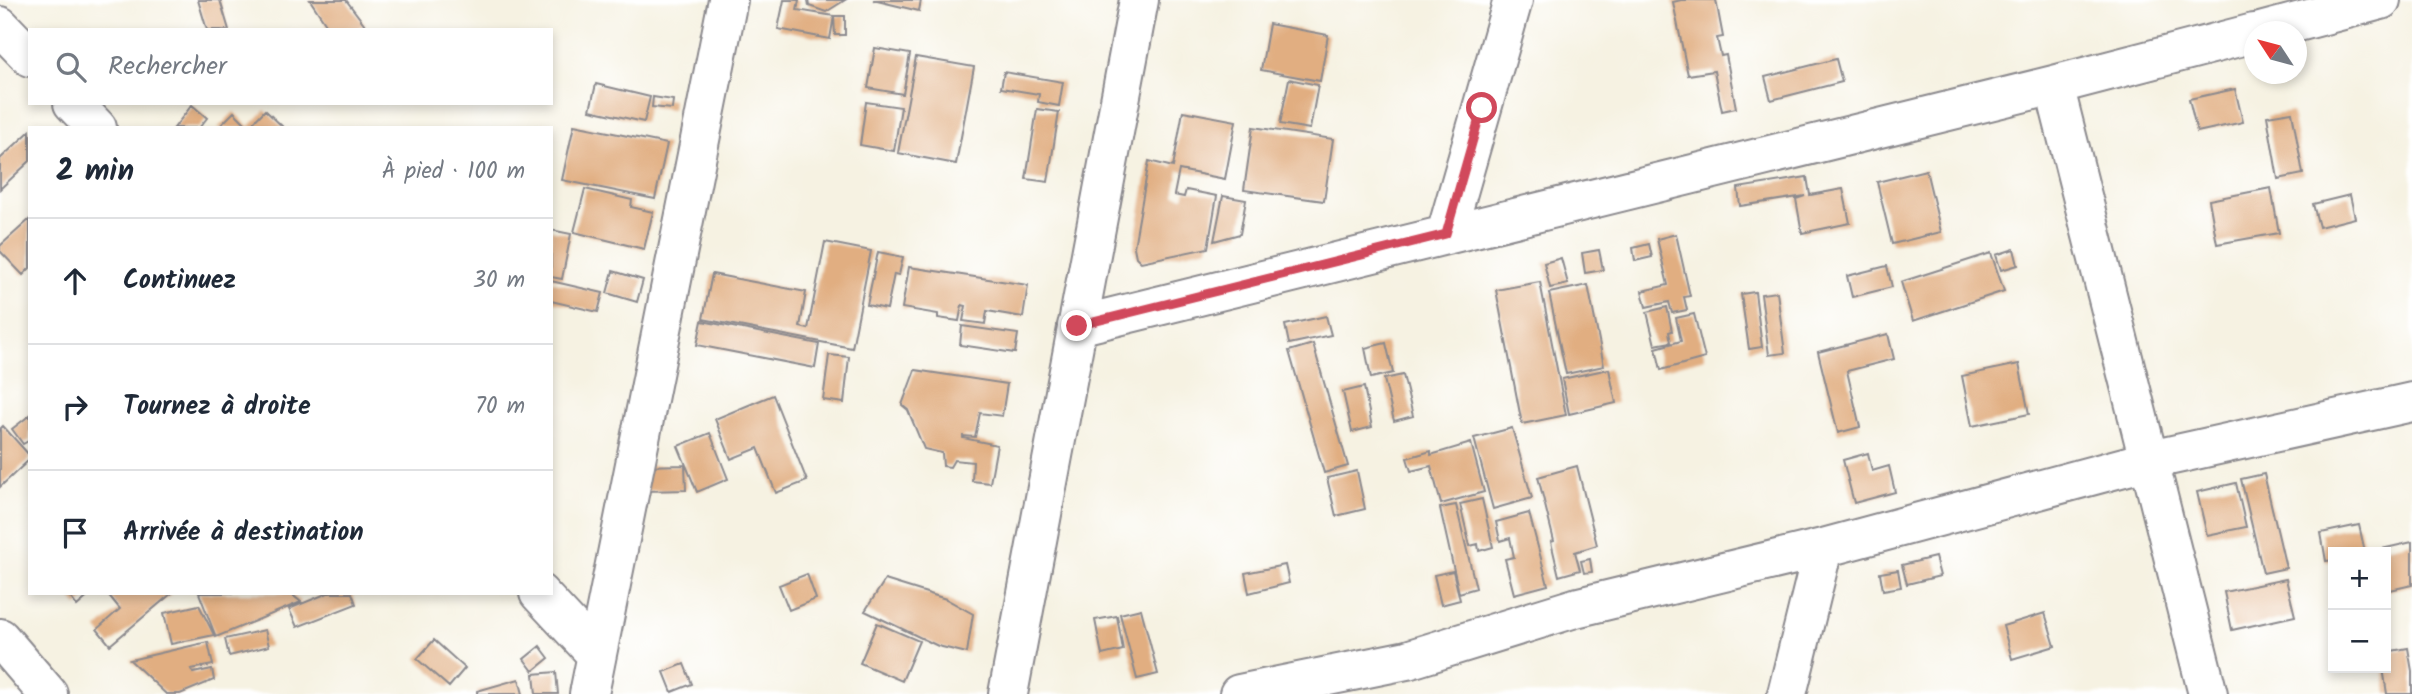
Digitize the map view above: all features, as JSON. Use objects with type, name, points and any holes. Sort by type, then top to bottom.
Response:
[{"type":"street","points":[[589,694],[595,653],[728,0]]},
{"type":"street","points":[[1008,694],[1139,0]]},
{"type":"street","points":[[1446,234],[1513,0]]},
{"type":"street","points":[[2302,21],[2381,0]]},
{"type":"street","points":[[0,26],[28,55]]},
{"type":"street","points":[[1077,326],[2244,36]]},
{"type":"street","points":[[2054,85],[2208,694]]},
{"type":"street","points":[[76,105],[95,126]]},
{"type":"street","points":[[1239,694],[1404,677],[1574,608],[1823,548],[2150,460],[2412,402]]},
{"type":"street","points":[[1787,694],[1823,548]]},
{"type":"street","points":[[541,595],[595,653]]},
{"type":"street","points":[[0,638],[48,694]]},
{"type":"building","points":[[198,0],[220,0],[228,28],[206,28]]},
{"type":"building","points":[[310,0],[346,0],[365,25],[357,28],[329,28]]},
{"type":"building","points":[[784,0],[799,0],[797,10],[834,16],[830,39],[778,29]]},
{"type":"building","points":[[808,0],[845,0],[826,12],[809,6]]},
{"type":"building","points":[[873,0],[921,0],[919,11]]},
{"type":"building","points":[[1716,0],[1723,37],[1717,38],[1721,56],[1726,55],[1736,108],[1722,111],[1714,71],[1688,75],[1673,2]]},
{"type":"building","points":[[834,16],[845,16],[845,35],[835,35]]},
{"type":"building","points":[[1269,24],[1328,35],[1320,81],[1261,70]]},
{"type":"building","points":[[875,48],[910,54],[903,94],[868,88]]},
{"type":"building","points":[[916,57],[974,67],[956,164],[898,153]]},
{"type":"building","points":[[1836,59],[1842,82],[1771,100],[1765,77]]},
{"type":"building","points":[[1004,72],[1063,82],[1059,106],[1038,102],[1039,94],[1001,88]]},
{"type":"building","points":[[1289,79],[1318,85],[1310,129],[1280,124]]},
{"type":"building","points":[[596,84],[650,97],[644,122],[590,110]]},
{"type":"building","points":[[2235,89],[2243,122],[2197,132],[2189,99]]},
{"type":"building","points":[[653,97],[673,100],[672,109],[652,107]]},
{"type":"building","points":[[866,102],[901,107],[894,151],[860,145]]},
{"type":"building","points":[[192,105],[207,118],[201,126],[176,126]]},
{"type":"building","points":[[1037,109],[1059,112],[1048,182],[1026,179]]},
{"type":"building","points":[[265,110],[282,126],[250,126]]},
{"type":"building","points":[[1183,111],[1236,121],[1225,179],[1179,170],[1174,195],[1184,197],[1186,190],[1217,196],[1208,248],[1141,262],[1136,257],[1134,247],[1149,161],[1173,167]]},
{"type":"building","points":[[234,112],[248,126],[220,126]]},
{"type":"building","points":[[2292,112],[2303,174],[2278,179],[2267,116]]},
{"type":"building","points":[[574,125],[667,144],[655,199],[562,180]]},
{"type":"building","points":[[1253,127],[1333,139],[1324,201],[1244,190]]},
{"type":"building","points":[[28,133],[28,163],[0,189],[0,159]]},
{"type":"building","points":[[1926,170],[1941,232],[1892,244],[1877,182]]},
{"type":"building","points":[[1807,177],[1810,195],[1843,189],[1850,223],[1802,233],[1796,199],[1805,196],[1740,206],[1738,188]]},
{"type":"building","points":[[2271,188],[2279,233],[2217,244],[2209,200]]},
{"type":"building","points":[[585,189],[632,200],[631,207],[653,212],[644,249],[574,232]]},
{"type":"building","points":[[2350,195],[2355,218],[2319,227],[2313,204]]},
{"type":"building","points":[[1223,196],[1246,200],[1240,234],[1214,241]]},
{"type":"building","points":[[28,221],[28,270],[23,275],[0,251],[0,246]]},
{"type":"building","points":[[553,230],[571,234],[562,279],[553,277]]},
{"type":"building","points":[[1676,234],[1690,296],[1684,297],[1687,310],[1672,313],[1669,302],[1646,307],[1642,291],[1668,285],[1657,239]]},
{"type":"building","points":[[825,242],[871,251],[852,348],[703,319],[712,274],[806,292],[800,327],[808,329]]},
{"type":"building","points":[[1649,244],[1652,257],[1635,261],[1633,248]]},
{"type":"building","points":[[2014,249],[2018,265],[2001,270],[1996,255]]},
{"type":"building","points":[[1599,250],[1603,270],[1585,273],[1582,253]]},
{"type":"building","points":[[878,252],[903,257],[899,275],[894,274],[887,309],[867,305]]},
{"type":"building","points":[[1991,253],[2004,291],[1913,321],[1901,282]]},
{"type":"building","points":[[1561,258],[1568,284],[1550,288],[1544,263]]},
{"type":"building","points":[[1887,266],[1892,287],[1852,297],[1847,276]]},
{"type":"building","points":[[909,267],[1028,285],[1023,317],[987,311],[985,324],[963,321],[966,306],[962,305],[959,321],[938,318],[938,314],[902,308]]},
{"type":"building","points":[[613,271],[643,280],[637,302],[607,293]]},
{"type":"building","points":[[553,281],[603,293],[598,312],[553,301]]},
{"type":"building","points":[[1540,282],[1566,415],[1522,424],[1496,290]]},
{"type":"building","points":[[1588,285],[1604,366],[1566,374],[1549,293]]},
{"type":"building","points":[[1755,292],[1762,347],[1749,349],[1741,294]]},
{"type":"building","points":[[1777,292],[1785,353],[1769,355],[1761,294]]},
{"type":"building","points":[[1667,307],[1672,331],[1669,332],[1671,342],[1655,345],[1647,312]]},
{"type":"building","points":[[1694,314],[1705,358],[1661,370],[1656,348],[1681,341],[1676,318]]},
{"type":"building","points":[[1326,316],[1331,335],[1289,344],[1285,325]]},
{"type":"building","points":[[702,321],[819,344],[815,368],[697,345]]},
{"type":"building","points":[[962,326],[1018,334],[1015,353],[960,345]]},
{"type":"building","points":[[1888,334],[1894,359],[1847,371],[1860,427],[1838,433],[1818,352]]},
{"type":"building","points":[[1386,343],[1393,373],[1371,378],[1365,348]]},
{"type":"building","points":[[1313,344],[1348,466],[1324,473],[1289,351]]},
{"type":"building","points":[[829,355],[849,357],[844,403],[823,400]]},
{"type":"building","points":[[2019,364],[2029,414],[1972,426],[1962,376]]},
{"type":"building","points":[[1609,369],[1616,403],[1569,414],[1562,379]]},
{"type":"building","points":[[915,370],[1007,384],[1002,416],[980,413],[975,437],[963,436],[997,445],[990,483],[972,481],[973,462],[954,460],[950,467],[943,466],[942,453],[924,449],[908,410],[902,405]]},
{"type":"building","points":[[1403,375],[1413,416],[1394,421],[1384,379]]},
{"type":"building","points":[[1364,387],[1372,427],[1352,432],[1343,392]]},
{"type":"building","points":[[773,395],[807,481],[776,493],[758,448],[731,459],[715,419]]},
{"type":"building","points":[[28,417],[28,441],[23,444],[12,429]]},
{"type":"building","points":[[3,426],[28,454],[28,461],[0,487],[0,429]]},
{"type":"building","points":[[1512,428],[1532,498],[1493,509],[1474,438]]},
{"type":"building","points":[[710,433],[728,479],[697,492],[678,446]]},
{"type":"building","points":[[1471,443],[1484,492],[1441,504],[1431,466],[1411,471],[1407,458],[1431,451],[1431,455]]},
{"type":"building","points":[[1868,453],[1872,471],[1889,466],[1895,492],[1854,503],[1843,460]]},
{"type":"building","points":[[685,465],[686,490],[644,491],[644,466]]},
{"type":"building","points":[[1577,466],[1597,545],[1575,552],[1580,570],[1559,576],[1551,542],[1554,541],[1538,477]]},
{"type":"building","points":[[1357,471],[1365,509],[1336,516],[1327,478]]},
{"type":"building","points":[[2264,474],[2286,568],[2263,573],[2241,479]]},
{"type":"building","points":[[2236,483],[2246,527],[2207,535],[2197,492]]},
{"type":"building","points":[[1482,499],[1493,547],[1479,551],[1478,544],[1470,546],[1460,504]]},
{"type":"building","points":[[1456,505],[1476,588],[1459,593],[1440,508]]},
{"type":"building","points":[[1529,513],[1548,585],[1514,594],[1505,559],[1514,557],[1510,538],[1500,541],[1496,522]]},
{"type":"building","points":[[2359,525],[2364,547],[2328,547],[2326,561],[2321,533]]},
{"type":"building","points":[[2412,542],[2412,585],[2391,590],[2390,547]]},
{"type":"building","points":[[1935,557],[1940,576],[1907,584],[1902,565]]},
{"type":"building","points":[[1590,559],[1592,572],[1584,573],[1581,561]]},
{"type":"building","points":[[1285,565],[1289,583],[1249,593],[1245,573]]},
{"type":"building","points":[[1898,570],[1901,587],[1883,590],[1880,573]]},
{"type":"building","points":[[1453,571],[1460,600],[1441,605],[1434,575]]},
{"type":"building","points":[[807,574],[816,599],[789,610],[779,585]]},
{"type":"building","points":[[2286,579],[2295,616],[2232,630],[2224,592]]},
{"type":"building","points":[[885,580],[946,599],[973,614],[967,653],[938,646],[865,611]]},
{"type":"building","points":[[69,595],[90,595],[77,606]]},
{"type":"building","points":[[109,595],[170,595],[110,645],[97,629],[120,609]]},
{"type":"building","points":[[200,595],[292,595],[301,602],[216,637]]},
{"type":"building","points":[[323,595],[353,595],[356,604],[297,627],[289,609]]},
{"type":"building","points":[[199,605],[214,635],[171,644],[164,613]]},
{"type":"building","points":[[1141,609],[1158,674],[1137,679],[1120,614]]},
{"type":"building","points":[[2045,613],[2055,646],[2012,659],[2003,626]]},
{"type":"building","points":[[1117,616],[1123,650],[1102,655],[1095,620]]},
{"type":"building","points":[[877,623],[919,641],[902,681],[860,663]]},
{"type":"building","points":[[265,630],[269,646],[229,656],[225,639]]},
{"type":"building","points":[[434,640],[465,668],[449,687],[417,659]]},
{"type":"building","points":[[208,642],[213,665],[191,669],[193,673],[212,669],[214,680],[180,694],[166,694],[130,660]]},
{"type":"building","points":[[540,646],[549,658],[533,671],[524,659]]},
{"type":"building","points":[[2408,648],[2412,694],[2387,694],[2384,673],[2391,673],[2391,651]]},
{"type":"building","points":[[684,664],[692,684],[672,692],[664,672]]},
{"type":"building","points":[[556,672],[558,694],[536,694],[534,674]]},
{"type":"building","points":[[519,679],[523,694],[477,694],[477,691]]},
{"type":"route","points":[[1077,326],[1446,234],[1482,108]]}]
